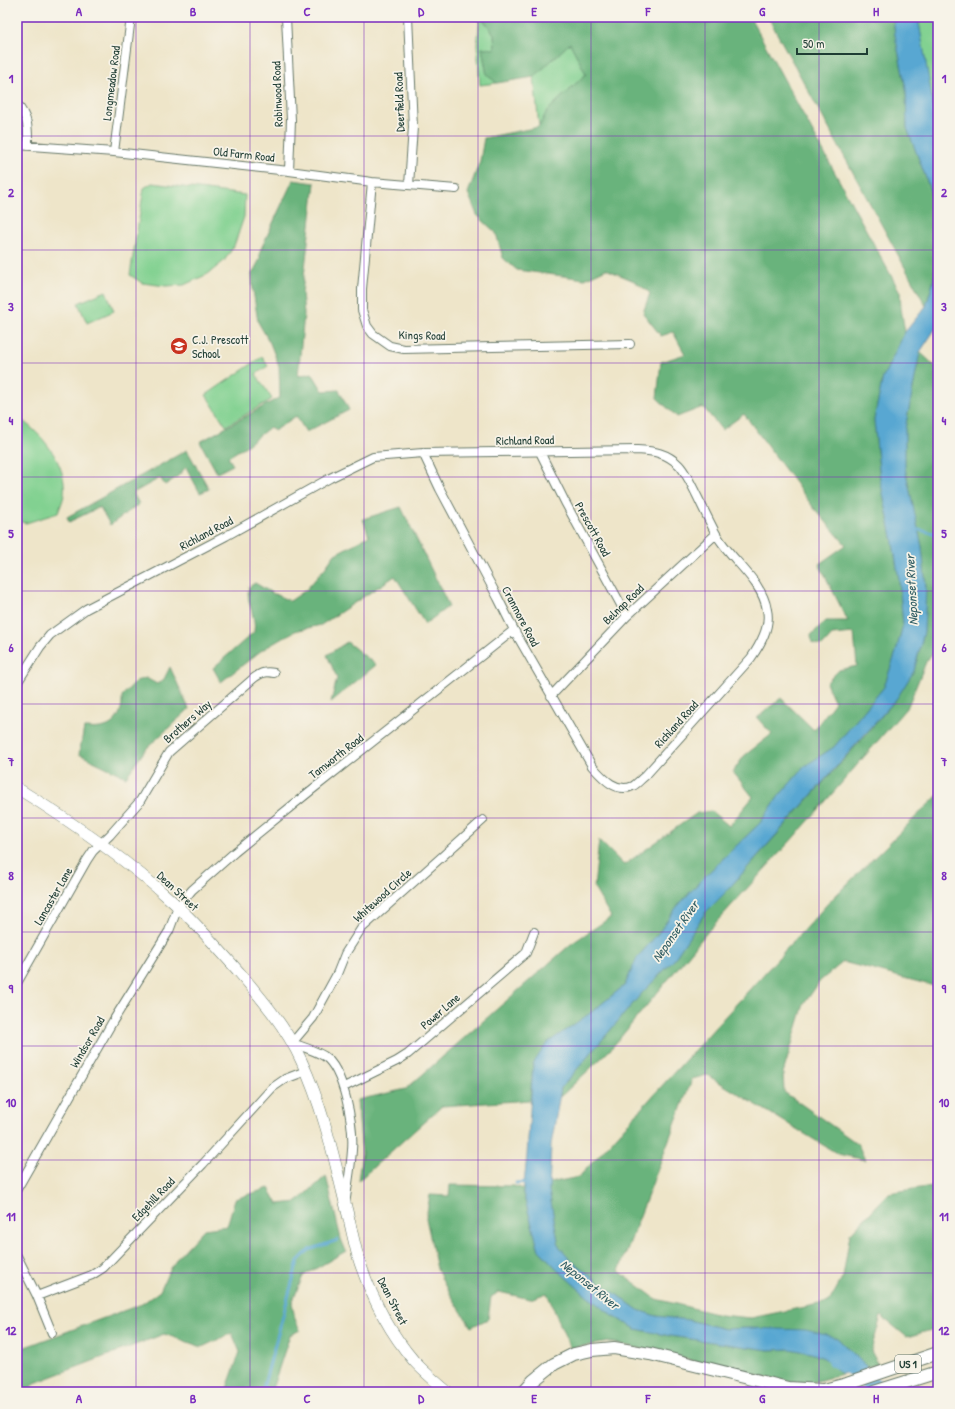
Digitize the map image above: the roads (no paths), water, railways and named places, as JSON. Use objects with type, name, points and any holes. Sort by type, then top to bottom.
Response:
[{"type":"main road","name":"Dean Street","points":[[17,788],[60,815],[101,844],[136,871],[178,907],[229,961],[263,1000],[292,1043],[306,1071],[322,1113],[360,1263],[378,1306],[388,1325],[414,1361],[426,1374],[448,1392]]},
{"type":"main road","points":[[524,1392],[533,1381],[554,1364],[574,1354],[592,1350],[614,1348],[650,1354],[788,1388],[819,1391]]},
{"type":"main road","name":"US 1","points":[[819,1391],[853,1382],[938,1353]]},
{"type":"main road","name":"US 1","points":[[874,1392],[938,1372]]},
{"type":"street","name":"Longmeadow Road","points":[[114,152],[131,17]]},
{"type":"street","name":"Robinwood Road","points":[[286,17],[290,120],[289,171]]},
{"type":"street","name":"Deerfield Road","points":[[408,17],[413,127],[409,185]]},
{"type":"street","points":[[17,104],[24,114],[28,126],[28,146]]},
{"type":"street","name":"Old Farm Road","points":[[17,145],[114,152],[289,171],[372,182],[456,189]]},
{"type":"street","name":"Kings Road","points":[[372,182],[362,289],[362,310],[367,326],[373,334],[390,346],[404,348],[630,344]]},
{"type":"street","name":"Richland Road","points":[[17,683],[40,647],[50,635],[86,609],[226,536],[330,478],[373,457],[423,453],[657,451],[672,459],[680,466],[701,502],[716,534],[759,588],[768,611],[766,628],[760,644],[751,658],[645,776],[632,787],[620,788],[609,783]]},
{"type":"street","name":"Prescott Road","points":[[540,452],[565,502],[627,616]]},
{"type":"street","name":"Cranmore Road","points":[[423,453],[440,489],[514,630],[551,696],[592,766],[609,783]]},
{"type":"street","name":"Belnap Road","points":[[551,696],[627,616],[716,534]]},
{"type":"street","name":"Tamworth Road","points":[[178,907],[192,890],[235,852],[514,630]]},
{"type":"street","name":"Brothers Way","points":[[101,844],[140,801],[169,752],[254,678],[262,673],[274,673]]},
{"type":"street","name":"Whitewood Circle","points":[[292,1043],[313,1018],[333,981],[345,954],[361,929],[483,820]]},
{"type":"street","name":"Lancaster Lane","points":[[17,983],[87,860],[101,844]]},
{"type":"street","name":"Windsor Road","points":[[17,1189],[113,1021],[169,930],[178,907]]},
{"type":"street","name":"Power Lane","points":[[344,1087],[408,1054],[526,953],[534,932]]},
{"type":"street","name":"Dean Street","points":[[292,1043],[324,1056],[333,1065],[344,1087],[350,1118],[352,1149],[345,1204]]},
{"type":"street","name":"Edgehill Road","points":[[37,1296],[92,1275],[103,1268],[203,1164],[272,1088],[285,1079],[306,1071]]},
{"type":"street","points":[[17,1256],[37,1296],[52,1333]]},
{"type":"water","points":[[893,17],[918,17],[938,132],[938,217],[926,178],[907,128],[906,89],[895,35]]},
{"type":"water","points":[[938,255],[938,325],[920,352],[905,429],[905,468],[922,547],[926,588],[924,632],[914,671],[897,698],[724,894],[705,913],[673,961],[642,993],[561,1088],[551,1145],[549,1191],[559,1246],[573,1262],[638,1310],[656,1316],[688,1320],[725,1329],[749,1328],[806,1330],[837,1338],[867,1367],[842,1374],[824,1358],[811,1353],[790,1349],[769,1350],[670,1336],[636,1329],[613,1316],[588,1297],[561,1273],[539,1250],[523,1193],[533,1064],[547,1043],[589,1014],[625,985],[637,958],[660,931],[676,908],[702,879],[760,823],[779,796],[805,766],[834,747],[884,687],[896,652],[903,624],[899,580],[880,479],[874,420],[883,377],[905,332],[926,306],[933,283]]},
{"type":"waterway","points":[[914,529],[938,534]]},
{"type":"waterway","points":[[516,1183],[528,1182]]},
{"type":"waterway","points":[[262,1392],[298,1261],[309,1250],[338,1240]]},
{"type":"waterway","name":"Neponset River","points":[[835,1359],[855,1369],[880,1392]]},
{"type":"place","name":"C.J. Prescott School","points":[[179,346]]}]
